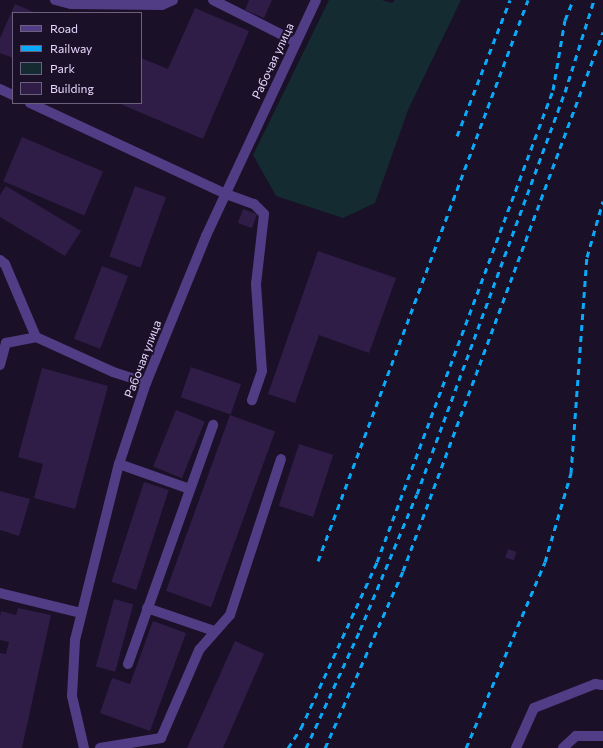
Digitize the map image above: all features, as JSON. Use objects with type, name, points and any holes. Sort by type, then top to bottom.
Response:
[{"type":"street","points":[[55,0],[71,4],[162,5],[173,0]]},
{"type":"street","points":[[213,0],[296,42]]},
{"type":"street","name":"Рабочая улица","points":[[84,748],[72,696],[72,669],[81,613],[119,464],[146,383],[226,194],[316,0]]},
{"type":"street","points":[[0,89],[12,95]]},
{"type":"street","points":[[32,104],[226,194],[254,204],[264,214],[256,284],[262,371],[252,400]]},
{"type":"street","points":[[0,260],[5,264],[36,336]]},
{"type":"street","points":[[0,365],[6,343],[36,336],[113,372],[146,383]]},
{"type":"street","points":[[128,664],[213,425]]},
{"type":"street","points":[[100,748],[161,738],[199,650],[214,631],[230,615],[281,459]]},
{"type":"street","points":[[119,464],[190,489]]},
{"type":"street","points":[[0,593],[81,613]]},
{"type":"street","points":[[147,608],[214,631]]},
{"type":"street","points":[[516,748],[534,708],[595,684],[603,685]]},
{"type":"street","points":[[563,748],[576,736],[603,736]]},
{"type":"green space","points":[[329,0],[382,0],[392,3],[395,0],[461,0],[408,110],[375,203],[343,218],[276,196],[253,155]]},
{"type":"building","points":[[249,0],[272,0],[264,18],[245,10]]},
{"type":"building","points":[[15,4],[34,12],[12,12],[12,58],[0,53],[0,38]]},
{"type":"building","points":[[195,8],[249,31],[203,139],[120,104],[142,104],[142,58],[168,69]]},
{"type":"building","points":[[22,137],[103,171],[84,216],[3,181]]},
{"type":"building","points":[[6,186],[81,231],[65,256],[0,217],[0,195]]},
{"type":"building","points":[[135,186],[166,197],[140,268],[109,256]]},
{"type":"building","points":[[243,209],[257,214],[252,228],[238,223]]},
{"type":"building","points":[[318,251],[396,278],[369,353],[319,335],[295,403],[268,394]]},
{"type":"building","points":[[102,266],[128,276],[100,349],[74,339]]},
{"type":"building","points":[[191,367],[241,384],[231,415],[181,397]]},
{"type":"building","points":[[42,368],[108,386],[75,509],[34,498],[43,464],[18,457]]},
{"type":"building","points":[[176,410],[205,422],[182,478],[153,467]]},
{"type":"building","points":[[230,415],[275,431],[211,607],[166,591]]},
{"type":"building","points":[[299,444],[333,455],[313,517],[279,506]]},
{"type":"building","points":[[144,482],[169,490],[136,590],[112,582]]},
{"type":"building","points":[[0,491],[30,499],[19,536],[0,530]]},
{"type":"building","points":[[508,549],[517,552],[514,560],[505,558]]},
{"type":"building","points":[[114,599],[133,604],[115,672],[96,667]]},
{"type":"building","points":[[18,608],[51,615],[22,748],[0,748],[0,653],[6,654],[9,642],[0,640],[0,616],[1,611],[16,615]]},
{"type":"building","points":[[153,621],[186,633],[150,731],[100,713],[112,678],[130,684]]},
{"type":"building","points":[[235,641],[264,654],[223,748],[187,748]]},
{"type":"railway","points":[[457,136],[510,0]]},
{"type":"railway","points":[[318,561],[528,0]]},
{"type":"railway","points":[[288,748],[301,728],[377,562],[553,90],[565,20],[573,0]]},
{"type":"railway","points":[[306,748],[360,630],[417,494],[565,92],[594,0]]},
{"type":"railway","points":[[325,748],[403,571],[603,32]]},
{"type":"railway","points":[[466,748],[545,562],[571,473],[587,257],[603,201]]}]
